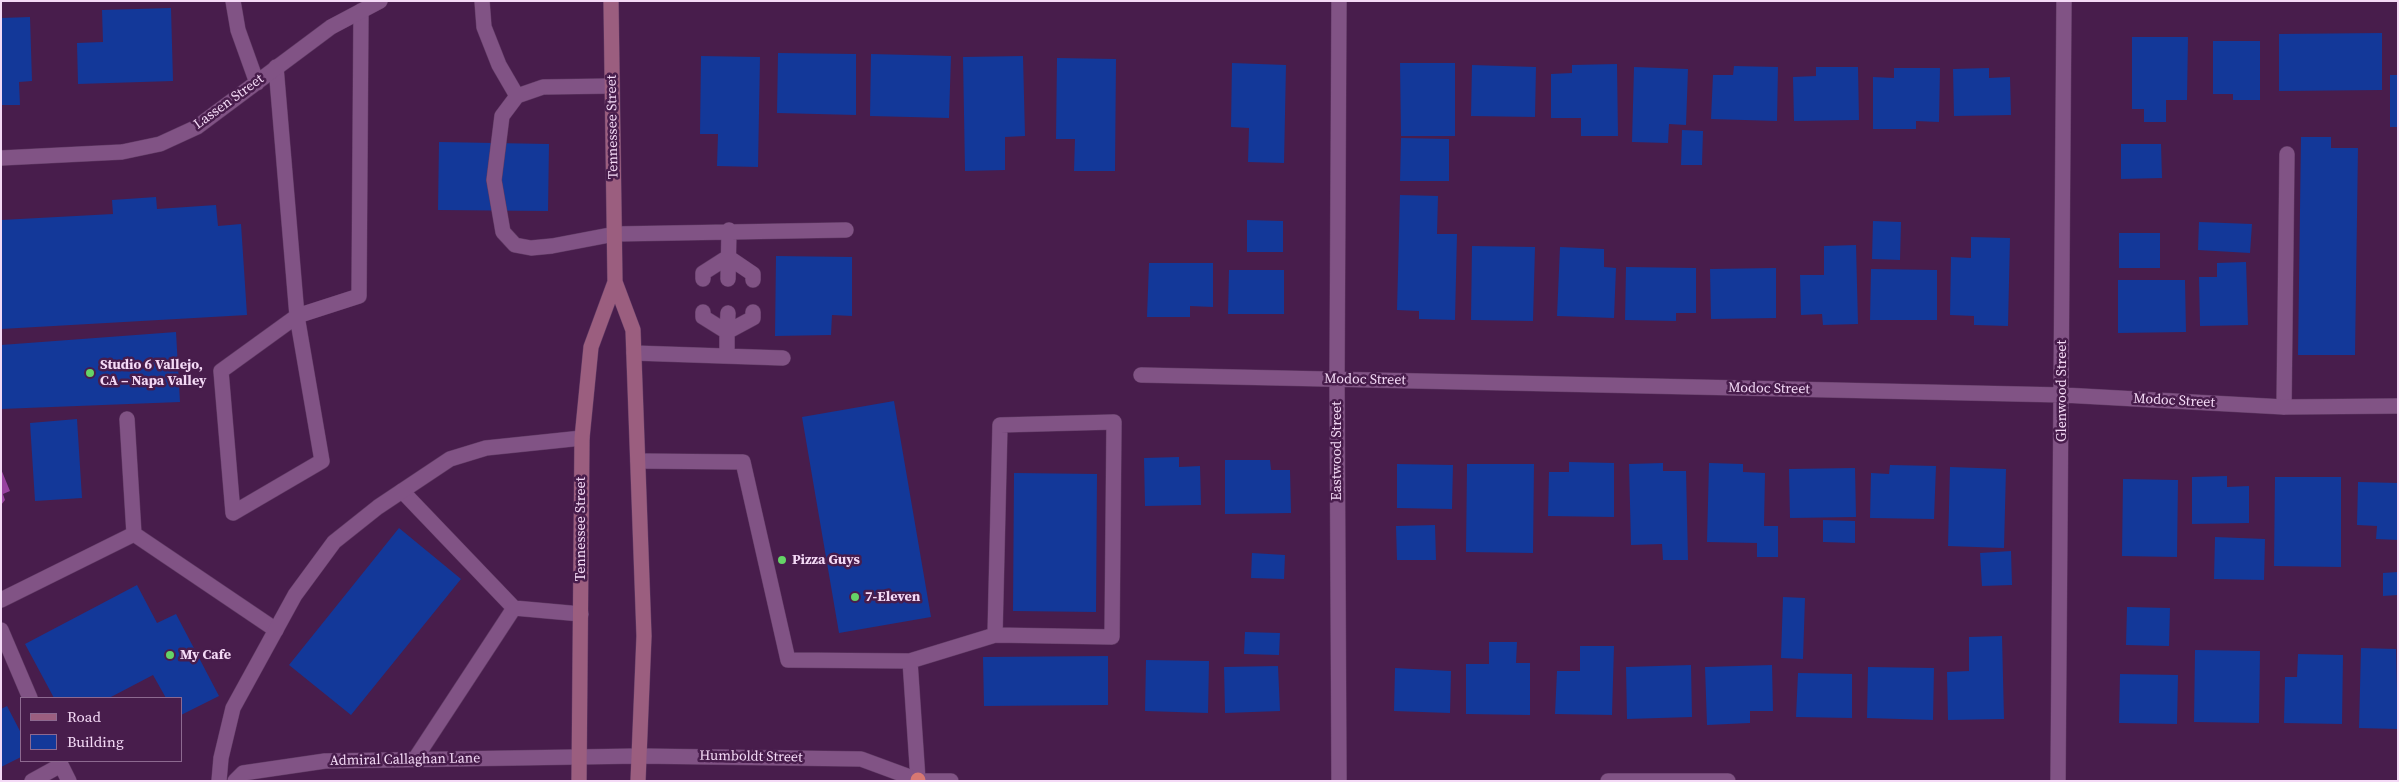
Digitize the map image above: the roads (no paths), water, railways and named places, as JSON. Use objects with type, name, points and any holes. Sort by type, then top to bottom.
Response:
[{"type":"main road","name":"Tennessee Street","points":[[580,781],[582,438],[591,347],[615,282],[611,1]]},
{"type":"main road","name":"Tennessee Street","points":[[615,282],[633,330],[644,636],[638,781]]},
{"type":"street","points":[[234,1],[238,30],[257,83]]},
{"type":"street","name":"Lassen Street","points":[[1,158],[122,152],[160,144],[197,127],[330,28],[380,1]]},
{"type":"street","points":[[482,1],[484,27],[499,65],[517,96]]},
{"type":"street","name":"Eastwood Street","points":[[1339,1],[1336,379],[1340,781]]},
{"type":"street","name":"Glenwood Street","points":[[2058,781],[2064,1]]},
{"type":"street","points":[[276,67],[297,316],[322,461],[233,513],[221,371],[297,316],[359,296],[361,11]]},
{"type":"street","points":[[612,86],[543,87],[517,96],[502,116],[494,180],[503,232],[515,245],[531,248],[552,246],[615,234],[729,230],[846,230]]},
{"type":"street","points":[[2284,406],[2287,154]]},
{"type":"street","points":[[728,279],[729,230]]},
{"type":"street","points":[[702,279],[702,273],[728,257]]},
{"type":"street","points":[[728,257],[753,274],[753,280]]},
{"type":"street","points":[[702,312],[702,317],[727,332]]},
{"type":"street","points":[[727,332],[753,318],[753,312]]},
{"type":"street","points":[[727,356],[728,313]]},
{"type":"street","points":[[634,353],[783,358]]},
{"type":"street","name":"Modoc Street","points":[[1141,375],[2062,396],[2284,406],[2398,406]]},
{"type":"street","points":[[127,419],[134,534]]},
{"type":"street","points":[[638,461],[743,462],[788,660],[910,661],[995,635],[1112,637],[1114,422],[1000,425],[995,635]]},
{"type":"street","points":[[218,781],[220,758],[233,708],[295,595],[334,542],[378,507],[450,459],[486,448],[582,438]]},
{"type":"street","points":[[402,491],[514,608],[581,614]]},
{"type":"street","points":[[1,600],[134,534]]},
{"type":"street","points":[[134,534],[276,630]]},
{"type":"street","points":[[415,759],[514,608]]},
{"type":"street","points":[[1,630],[30,697]]},
{"type":"street","points":[[910,661],[918,781]]},
{"type":"street","name":"Humboldt Street","points":[[579,757],[861,759],[918,781],[951,781]]},
{"type":"street","name":"Admiral Callaghan Lane","points":[[235,781],[243,773],[277,766],[325,761],[579,757]]},
{"type":"street","points":[[32,781],[60,763],[69,781]]},
{"type":"street","points":[[1608,781],[1728,781]]},
{"type":"place","name":"Studio 6 Vallejo, CA – Napa Valley","points":[[90,373]]},
{"type":"place","name":"Pizza Guys","points":[[782,560]]},
{"type":"place","name":"7-Eleven","points":[[855,597]]},
{"type":"place","name":"My Cafe","points":[[170,655]]}]
